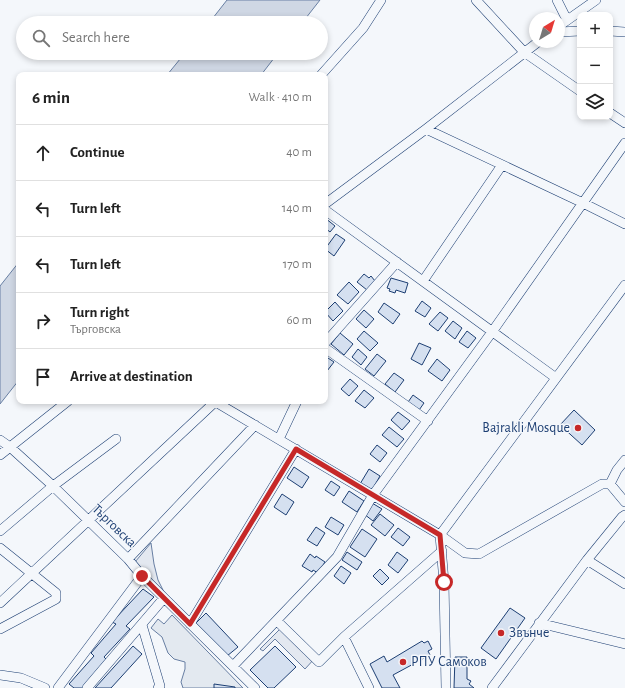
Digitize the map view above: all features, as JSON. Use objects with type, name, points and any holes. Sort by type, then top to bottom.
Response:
[{"type":"street","points":[[324,72],[363,28],[382,1],[381,0]]},
{"type":"street","points":[[476,0],[524,52],[577,89]]},
{"type":"street","points":[[556,0],[567,20],[596,0]]},
{"type":"street","points":[[565,32],[577,32]]},
{"type":"street","points":[[613,32],[625,32]]},
{"type":"street","points":[[328,202],[426,129],[530,48]]},
{"type":"street","points":[[613,115],[625,123]]},
{"type":"street","points":[[426,129],[625,224]]},
{"type":"street","points":[[233,666],[337,557],[373,495],[492,332],[625,143]]},
{"type":"street","points":[[423,281],[502,165]]},
{"type":"street","points":[[328,212],[556,378]]},
{"type":"street","points":[[328,340],[397,262]]},
{"type":"street","points":[[446,688],[444,582],[440,535],[625,285]]},
{"type":"street","points":[[328,350],[428,421]]},
{"type":"street","points":[[0,455],[64,404]]},
{"type":"street","points":[[0,603],[212,404]]},
{"type":"street","points":[[220,404],[440,535],[465,553],[479,554],[602,484],[610,484]]},
{"type":"street","points":[[279,439],[296,404]]},
{"type":"street","points":[[128,559],[255,425]]},
{"type":"street","points":[[0,531],[53,486],[116,439]]},
{"type":"street","name":"Търговска","points":[[0,440],[10,447],[53,486],[88,520],[255,688]]},
{"type":"street","points":[[190,624],[296,449]]},
{"type":"street","points":[[610,484],[625,460]]},
{"type":"street","points":[[610,484],[625,502]]},
{"type":"street","points":[[492,688],[586,560],[625,515]]},
{"type":"street","points":[[0,548],[56,593],[56,599],[0,629]]},
{"type":"street","points":[[277,621],[319,662],[442,551]]},
{"type":"street","points":[[586,560],[625,584]]},
{"type":"street","points":[[58,688],[142,576]]},
{"type":"street","points":[[87,688],[164,598]]},
{"type":"street","points":[[539,623],[625,644]]},
{"type":"street","points":[[142,625],[160,686],[158,688]]},
{"type":"street","points":[[344,638],[370,688]]},
{"type":"street","points":[[0,676],[21,678],[45,688]]},
{"type":"shaded area","points":[[227,0],[320,0],[307,16],[214,16]]},
{"type":"shaded area","points":[[179,60],[273,60],[263,72],[169,72]]},
{"type":"shaded area","points":[[16,266],[16,384],[0,404],[0,286]]},
{"type":"shaded area","points":[[151,543],[158,580],[164,592],[135,562]]},
{"type":"shaded area","points":[[172,615],[243,688],[183,688],[181,682],[185,669],[185,662],[174,659],[168,653],[162,637],[151,628],[158,619],[164,624]]},
{"type":"shaded area","points":[[283,626],[315,658],[305,669],[275,639],[263,651],[260,649]]},
{"type":"building","points":[[328,220],[335,226],[330,232],[328,230]]},
{"type":"building","points":[[336,234],[345,240],[334,256],[328,251],[328,245]]},
{"type":"building","points":[[364,274],[369,278],[371,276],[375,281],[367,290],[357,282]]},
{"type":"building","points":[[391,278],[408,283],[405,293],[396,290],[395,293],[389,291],[390,289],[387,288]]},
{"type":"building","points":[[349,282],[359,292],[348,304],[337,295]]},
{"type":"building","points":[[422,301],[431,308],[425,317],[415,311]]},
{"type":"building","points":[[335,302],[343,311],[333,321],[328,315],[328,309]]},
{"type":"building","points":[[384,303],[400,314],[393,324],[378,312]]},
{"type":"building","points":[[364,310],[374,319],[366,328],[356,319]]},
{"type":"building","points":[[440,312],[448,318],[438,331],[429,324]]},
{"type":"building","points":[[453,321],[462,328],[455,339],[445,331]]},
{"type":"building","points":[[364,331],[378,343],[370,351],[357,339]]},
{"type":"building","points":[[467,331],[476,338],[468,348],[459,342]]},
{"type":"building","points":[[340,333],[353,344],[344,355],[331,344]]},
{"type":"building","points":[[419,343],[431,348],[422,365],[411,359]]},
{"type":"building","points":[[358,349],[367,357],[361,365],[352,357]]},
{"type":"building","points":[[377,354],[386,361],[374,376],[365,369]]},
{"type":"building","points":[[328,358],[334,362],[328,370]]},
{"type":"building","points":[[437,359],[450,370],[442,381],[428,371]]},
{"type":"building","points":[[394,373],[404,380],[395,392],[385,384]]},
{"type":"building","points":[[350,379],[358,386],[349,396],[341,389]]},
{"type":"building","points":[[364,390],[374,398],[365,408],[355,401]]},
{"type":"building","points":[[413,395],[424,403],[417,413],[406,405]]},
{"type":"building","name":"Bajrakli Mosque","points":[[574,410],[595,430],[582,445],[560,425]]},
{"type":"building","points":[[398,412],[410,421],[402,430],[391,420]]},
{"type":"building","points":[[389,427],[404,439],[397,447],[382,435]]},
{"type":"building","points":[[377,445],[387,453],[380,462],[370,454]]},
{"type":"building","points":[[294,467],[309,477],[302,488],[287,478]]},
{"type":"building","points":[[369,469],[380,476],[372,490],[360,484]]},
{"type":"building","points":[[331,481],[340,487],[334,496],[325,490]]},
{"type":"building","points":[[349,491],[364,501],[357,512],[342,502]]},
{"type":"building","points":[[282,494],[294,502],[286,515],[274,507]]},
{"type":"building","points":[[372,503],[382,509],[373,521],[364,514]]},
{"type":"building","points":[[380,514],[394,525],[385,536],[371,525]]},
{"type":"building","points":[[331,517],[344,525],[338,535],[325,527]]},
{"type":"building","points":[[316,527],[325,533],[317,546],[307,540]]},
{"type":"building","points":[[398,528],[410,537],[403,546],[391,537]]},
{"type":"building","points":[[362,529],[377,539],[365,557],[350,547]]},
{"type":"building","points":[[347,552],[362,562],[357,570],[342,560]]},
{"type":"building","points":[[397,552],[408,560],[398,573],[388,565]]},
{"type":"building","points":[[310,554],[325,562],[318,573],[313,570],[312,572],[302,566]]},
{"type":"building","points":[[341,566],[351,573],[344,584],[334,576]]},
{"type":"building","points":[[380,569],[389,578],[382,585],[373,576]]},
{"type":"building","points":[[143,589],[154,597],[126,626],[130,629],[104,657],[108,661],[84,688],[74,688],[69,684],[94,656],[91,653],[116,624],[112,622]]},
{"type":"building","points":[[510,608],[525,618],[496,659],[481,648]]},
{"type":"building","points":[[206,613],[238,647],[227,656],[196,623]]},
{"type":"building","points":[[422,641],[424,643],[428,641],[432,649],[428,651],[430,655],[393,675],[400,688],[382,688],[370,664],[384,656],[387,662]]},
{"type":"building","points":[[133,646],[142,654],[111,688],[95,688]]},
{"type":"building","points":[[275,646],[296,667],[274,688],[268,688],[250,670]]},
{"type":"building","points":[[455,657],[467,657],[467,679],[471,681],[469,684],[474,688],[454,688]]},
{"type":"building","points":[[214,684],[235,687],[235,688],[214,688]]},
{"type":"place","name":"Bajrakli Mosque","points":[[578,428]]},
{"type":"place","name":"Звънче","points":[[501,633]]},
{"type":"place","name":"РПУ Самоков","points":[[403,662]]},
{"type":"route","points":[[142,576],[190,624],[296,449],[440,535],[444,582]]}]
